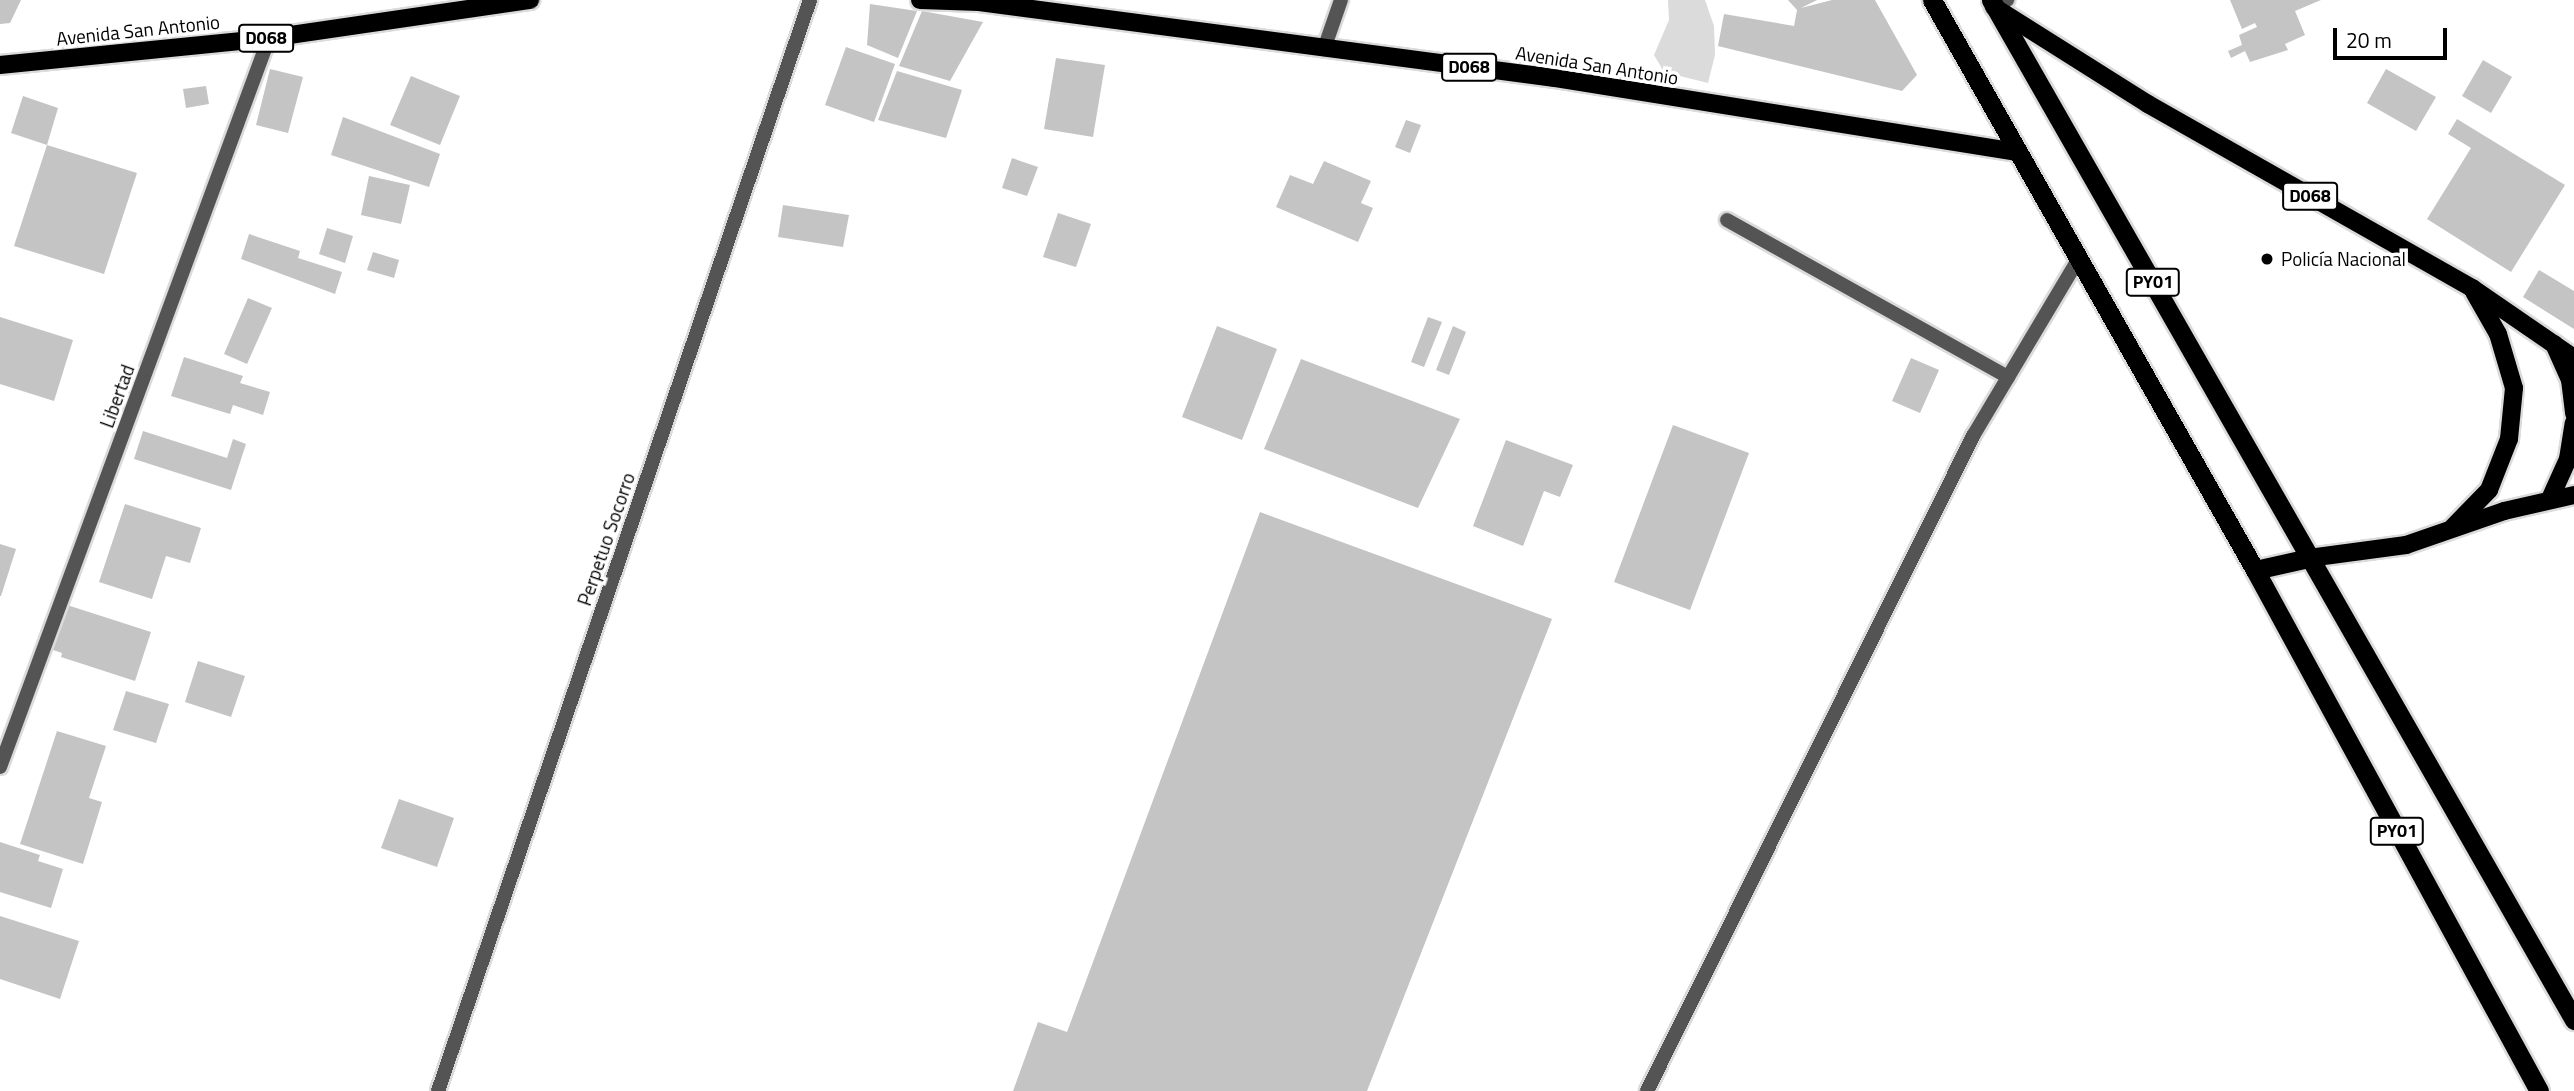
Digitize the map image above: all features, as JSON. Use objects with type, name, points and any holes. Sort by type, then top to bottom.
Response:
[{"type":"highway","name":"PY01","points":[[1932,0],[2015,152],[2255,570],[2539,1091]]},
{"type":"highway","name":"PY01","points":[[1997,2],[2309,558],[2574,1020]]},
{"type":"highway","points":[[2255,570],[2309,558]]},
{"type":"main road","name":"Avenida San Antonio","points":[[0,65],[269,38],[530,0]]},
{"type":"main road","name":"Avenida San Antonio","points":[[920,0],[979,2],[1555,78],[2015,152]]},
{"type":"main road","name":"D068","points":[[1997,2],[2148,104],[2472,288],[2574,358]]},
{"type":"main road","points":[[2451,530],[2489,490],[2509,439],[2514,388],[2498,334],[2472,288]]},
{"type":"main road","points":[[2554,344],[2570,380],[2574,414]]},
{"type":"main road","points":[[2550,499],[2568,459],[2574,424]]},
{"type":"main road","points":[[2309,558],[2406,545],[2550,499],[2574,495]]},
{"type":"street","name":"Perpetuo Socorro","points":[[438,1091],[810,0]]},
{"type":"street","points":[[1324,49],[1341,0]]},
{"type":"street","name":"Libertad","points":[[0,767],[269,38]]},
{"type":"street","points":[[1727,220],[2008,377]]},
{"type":"street","points":[[1647,1091],[1973,436],[2078,260]]},
{"type":"shaded area","points":[[1668,0],[1705,0],[1714,26],[1715,55],[1708,83],[1664,72],[1654,55],[1669,20]]},
{"type":"building","points":[[0,0],[21,0],[10,23],[0,24]]},
{"type":"building","points":[[1788,0],[1817,0],[1801,8],[1832,0],[1875,0],[1917,75],[1902,91],[1718,46],[1724,14],[1794,26],[1797,10]]},
{"type":"building","points":[[2230,0],[2321,0],[2295,11],[2305,35],[2285,44],[2288,50],[2250,62],[2245,51],[2231,58],[2228,51],[2242,45],[2239,35],[2257,27],[2255,23],[2242,29]]},
{"type":"building","points":[[870,4],[917,11],[898,58],[867,45]]},
{"type":"building","points":[[922,11],[983,22],[950,81],[899,66]]},
{"type":"building","points":[[846,47],[895,64],[874,122],[825,105]]},
{"type":"building","points":[[1056,58],[1105,65],[1093,137],[1044,129]]},
{"type":"building","points":[[2483,60],[2512,77],[2491,113],[2462,96]]},
{"type":"building","points":[[270,69],[303,77],[288,133],[256,125]]},
{"type":"building","points":[[2386,69],[2436,97],[2416,131],[2367,103]]},
{"type":"building","points":[[897,71],[962,90],[946,138],[878,120]]},
{"type":"building","points":[[411,76],[460,96],[440,145],[390,125]]},
{"type":"building","points":[[206,86],[209,104],[186,108],[183,89]]},
{"type":"building","points":[[23,96],[58,108],[47,145],[11,133]]},
{"type":"building","points":[[343,117],[440,154],[429,187],[331,155]]},
{"type":"building","points":[[2457,119],[2565,185],[2511,272],[2427,219],[2471,148],[2448,134]]},
{"type":"building","points":[[1406,120],[1421,125],[1410,153],[1395,147]]},
{"type":"building","points":[[47,145],[137,173],[104,274],[14,246]]},
{"type":"building","points":[[1012,158],[1038,167],[1027,196],[1002,188]]},
{"type":"building","points":[[1324,161],[1371,181],[1361,203],[1373,208],[1358,242],[1276,207],[1290,175],[1313,184]]},
{"type":"building","points":[[369,176],[410,185],[401,224],[361,215]]},
{"type":"building","points":[[783,205],[849,215],[843,247],[778,237]]},
{"type":"building","points":[[1058,213],[1091,224],[1076,267],[1043,257]]},
{"type":"building","points":[[327,228],[353,236],[345,263],[319,254]]},
{"type":"building","points":[[249,234],[300,251],[298,258],[342,272],[335,294],[241,259]]},
{"type":"building","points":[[373,252],[399,260],[394,278],[367,270]]},
{"type":"building","points":[[2539,270],[2574,291],[2574,329],[2523,297]]},
{"type":"building","points":[[248,298],[272,308],[247,364],[224,354]]},
{"type":"building","points":[[0,317],[73,340],[54,401],[0,384]]},
{"type":"building","points":[[1428,317],[1442,322],[1424,367],[1411,362]]},
{"type":"building","points":[[1217,326],[1277,349],[1242,440],[1182,417]]},
{"type":"building","points":[[1453,326],[1466,332],[1449,375],[1436,370]]},
{"type":"building","points":[[184,357],[243,376],[240,383],[270,392],[263,415],[233,405],[230,414],[171,396]]},
{"type":"building","points":[[1911,358],[1939,370],[1920,413],[1892,401]]},
{"type":"building","points":[[1301,359],[1460,419],[1418,508],[1264,449]]},
{"type":"building","points":[[1673,425],[1749,453],[1690,610],[1614,582]]},
{"type":"building","points":[[143,431],[227,458],[233,439],[246,444],[231,490],[134,459]]},
{"type":"building","points":[[1506,440],[1573,465],[1560,497],[1544,491],[1523,546],[1473,526]]},
{"type":"building","points":[[125,504],[201,528],[190,563],[166,556],[152,599],[99,582]]},
{"type":"building","points":[[1260,512],[1552,619],[1367,1091],[1013,1091],[1038,1022],[1067,1032]]},
{"type":"building","points":[[0,544],[16,549],[1,596],[0,596]]},
{"type":"building","points":[[64,604],[151,632],[135,681],[61,657],[62,653],[50,649]]},
{"type":"building","points":[[198,661],[245,676],[231,717],[185,702]]},
{"type":"building","points":[[126,691],[169,704],[156,743],[113,730]]},
{"type":"building","points":[[57,731],[106,746],[89,798],[102,802],[83,864],[20,844]]},
{"type":"building","points":[[399,799],[454,818],[437,867],[381,848]]},
{"type":"building","points":[[0,842],[40,855],[38,861],[63,869],[51,908],[0,892]]},
{"type":"building","points":[[0,916],[79,941],[60,999],[0,979]]},
{"type":"place","name":"Policía Nacional","points":[[2267,259]]}]
